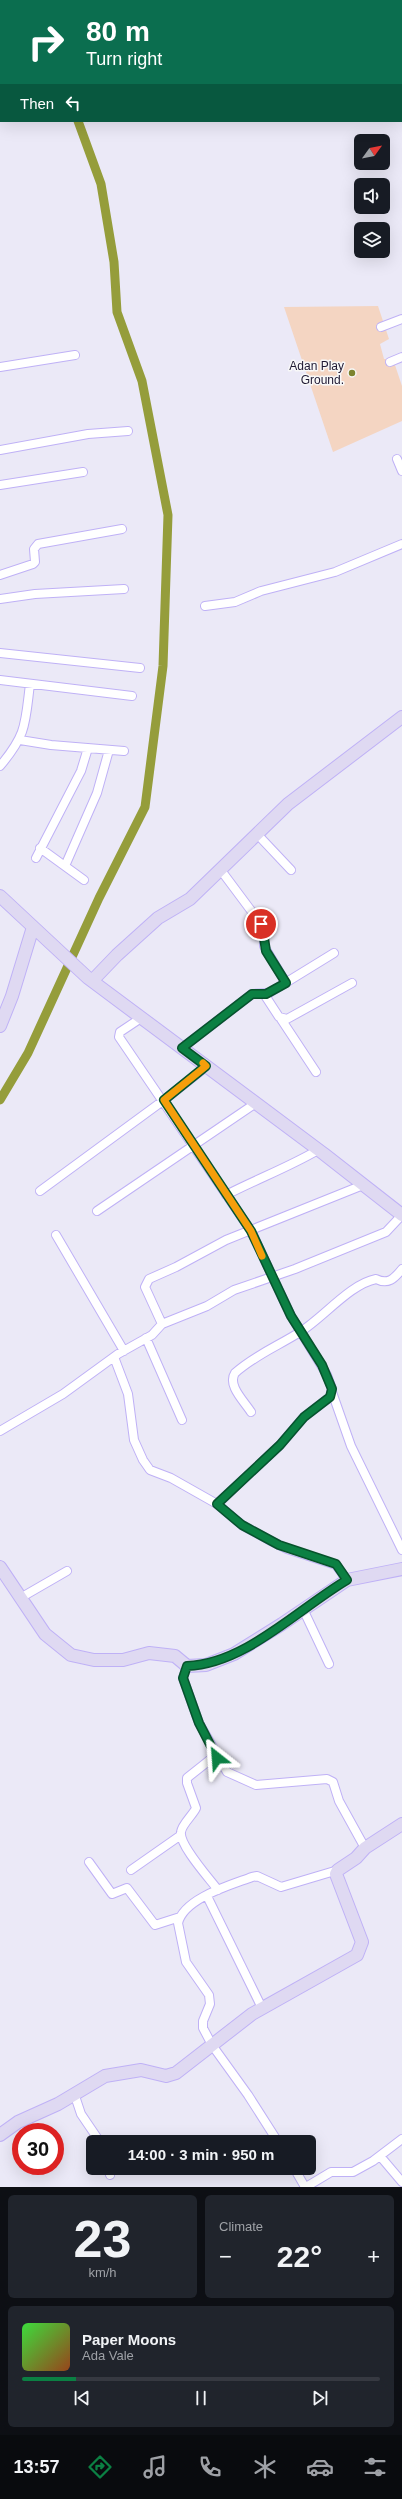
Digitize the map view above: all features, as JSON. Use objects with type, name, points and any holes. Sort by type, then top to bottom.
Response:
[{"type":"street","points":[[381,327],[402,319]]},
{"type":"street","points":[[0,367],[75,355]]},
{"type":"street","points":[[390,362],[402,357]]},
{"type":"street","points":[[0,450],[88,434],[128,431]]},
{"type":"street","points":[[397,459],[402,472]]},
{"type":"street","points":[[0,485],[83,472]]},
{"type":"street","points":[[0,575],[33,564],[35,562],[34,549],[38,544],[122,529]]},
{"type":"street","points":[[206,606],[235,602],[261,591],[335,572],[402,544]]},
{"type":"street","points":[[0,598],[36,594],[124,589]]},
{"type":"street","points":[[0,653],[140,668]]},
{"type":"street","points":[[0,680],[132,696]]},
{"type":"street","points":[[0,766],[20,740],[24,731],[30,684]]},
{"type":"street","points":[[88,978],[158,918],[190,899],[288,804],[402,716]]},
{"type":"street","points":[[20,740],[124,751]]},
{"type":"street","points":[[36,858],[81,771],[88,748]]},
{"type":"street","points":[[65,866],[97,793],[109,750]]},
{"type":"street","points":[[257,834],[291,870]]},
{"type":"street","points":[[40,848],[84,880]]},
{"type":"street","points":[[220,869],[267,932],[264,938],[264,946],[286,983]]},
{"type":"street","points":[[0,896],[88,978],[256,1103],[402,1215],[386,1232],[272,1277],[234,1290],[207,1306],[162,1324],[158,1331],[114,1357],[63,1394],[0,1431]]},
{"type":"street","points":[[0,1026],[12,996],[33,927]]},
{"type":"street","points":[[182,1048],[252,994],[264,994],[286,983],[334,953]]},
{"type":"street","points":[[281,1019],[287,1019],[296,1015],[352,983]]},
{"type":"street","points":[[264,994],[316,1072]]},
{"type":"street","points":[[141,1018],[120,1032],[119,1037],[164,1100],[193,1146],[251,1231],[272,1277],[301,1332],[327,1374],[350,1446],[402,1550]]},
{"type":"street","points":[[40,1191],[164,1100],[206,1066]]},
{"type":"street","points":[[97,1211],[256,1103]]},
{"type":"street","points":[[226,1195],[271,1172],[293,1164],[318,1150]]},
{"type":"street","points":[[162,1324],[145,1287],[149,1279],[176,1267],[226,1240],[363,1185]]},
{"type":"street","points":[[56,1235],[124,1351]]},
{"type":"street","points":[[251,1412],[233,1386],[232,1377],[235,1373],[263,1352],[301,1332],[359,1286],[376,1279],[383,1282],[389,1282],[402,1269]]},
{"type":"street","points":[[146,1338],[182,1420]]},
{"type":"street","points":[[114,1357],[128,1394],[134,1440],[143,1460],[150,1470],[171,1478],[217,1504],[242,1525],[276,1544],[336,1564],[347,1580]]},
{"type":"street","points":[[217,1504],[280,1445],[304,1417],[330,1397],[332,1392]]},
{"type":"street","points":[[0,1567],[22,1597],[45,1634],[71,1655],[94,1660],[123,1660],[149,1653],[175,1656],[187,1666],[206,1665],[234,1654],[347,1580],[402,1568]]},
{"type":"street","points":[[22,1597],[67,1571]]},
{"type":"street","points":[[303,1609],[330,1664]]},
{"type":"street","points":[[187,1666],[183,1678],[199,1723],[227,1772],[256,1785],[327,1779],[333,1782],[339,1801],[365,1848]]},
{"type":"street","points":[[216,1755],[187,1778],[187,1783],[196,1808],[183,1827],[181,1836],[190,1852],[218,1890]]},
{"type":"street","points":[[274,2135],[248,2095],[212,2046],[203,2028],[203,2021],[210,2004],[209,1995],[186,1962],[178,1923],[180,1917],[190,1904],[218,1890],[257,1876],[274,1886],[289,1886],[338,1870],[356,1858],[365,1848],[402,1824]]},
{"type":"street","points":[[131,1870],[181,1836]]},
{"type":"street","points":[[89,1862],[112,1894],[127,1888],[155,1926],[180,1917]]},
{"type":"street","points":[[0,2134],[18,2122],[58,2104],[105,2076],[141,2070],[166,2076],[176,2072],[212,2046],[231,2029],[262,2008],[308,1980],[346,1961],[360,1950],[362,1942],[337,1879],[338,1870]]},
{"type":"street","points":[[207,1896],[262,2008]]},
{"type":"street","points":[[74,2094],[81,2114],[95,2135]]},
{"type":"street","points":[[298,2175],[306,2187],[331,2172],[353,2172],[380,2156],[402,2139]]},
{"type":"street","points":[[380,2156],[402,2182]]},
{"type":"shaded area","name":"Adan Play Ground.","points":[[378,306],[389,339],[380,344],[384,359],[393,359],[402,386],[402,421],[333,452],[284,307]]},
{"type":"waterway","points":[[0,1100],[28,1053],[99,898],[145,807],[163,666],[168,515],[142,381],[117,312],[114,262],[101,184],[78,122]]},
{"type":"slow traffic","points":[[203,1063],[206,1066],[164,1100],[177,1123],[251,1231],[262,1256]]},
{"type":"place","name":"Adan Play Ground.","points":[[352,373]]},
{"type":"route","points":[[217,1758],[199,1723],[183,1678],[187,1666],[206,1665],[234,1654],[282,1624],[332,1588],[347,1580],[336,1564],[287,1549],[271,1541],[242,1525],[217,1504],[245,1476],[280,1445],[304,1417],[330,1397],[332,1389],[322,1365],[291,1316],[251,1231],[177,1123],[164,1100],[206,1066],[182,1048],[252,994],[266,994],[286,983],[266,951],[264,946],[264,938],[267,933],[261,924]]}]
